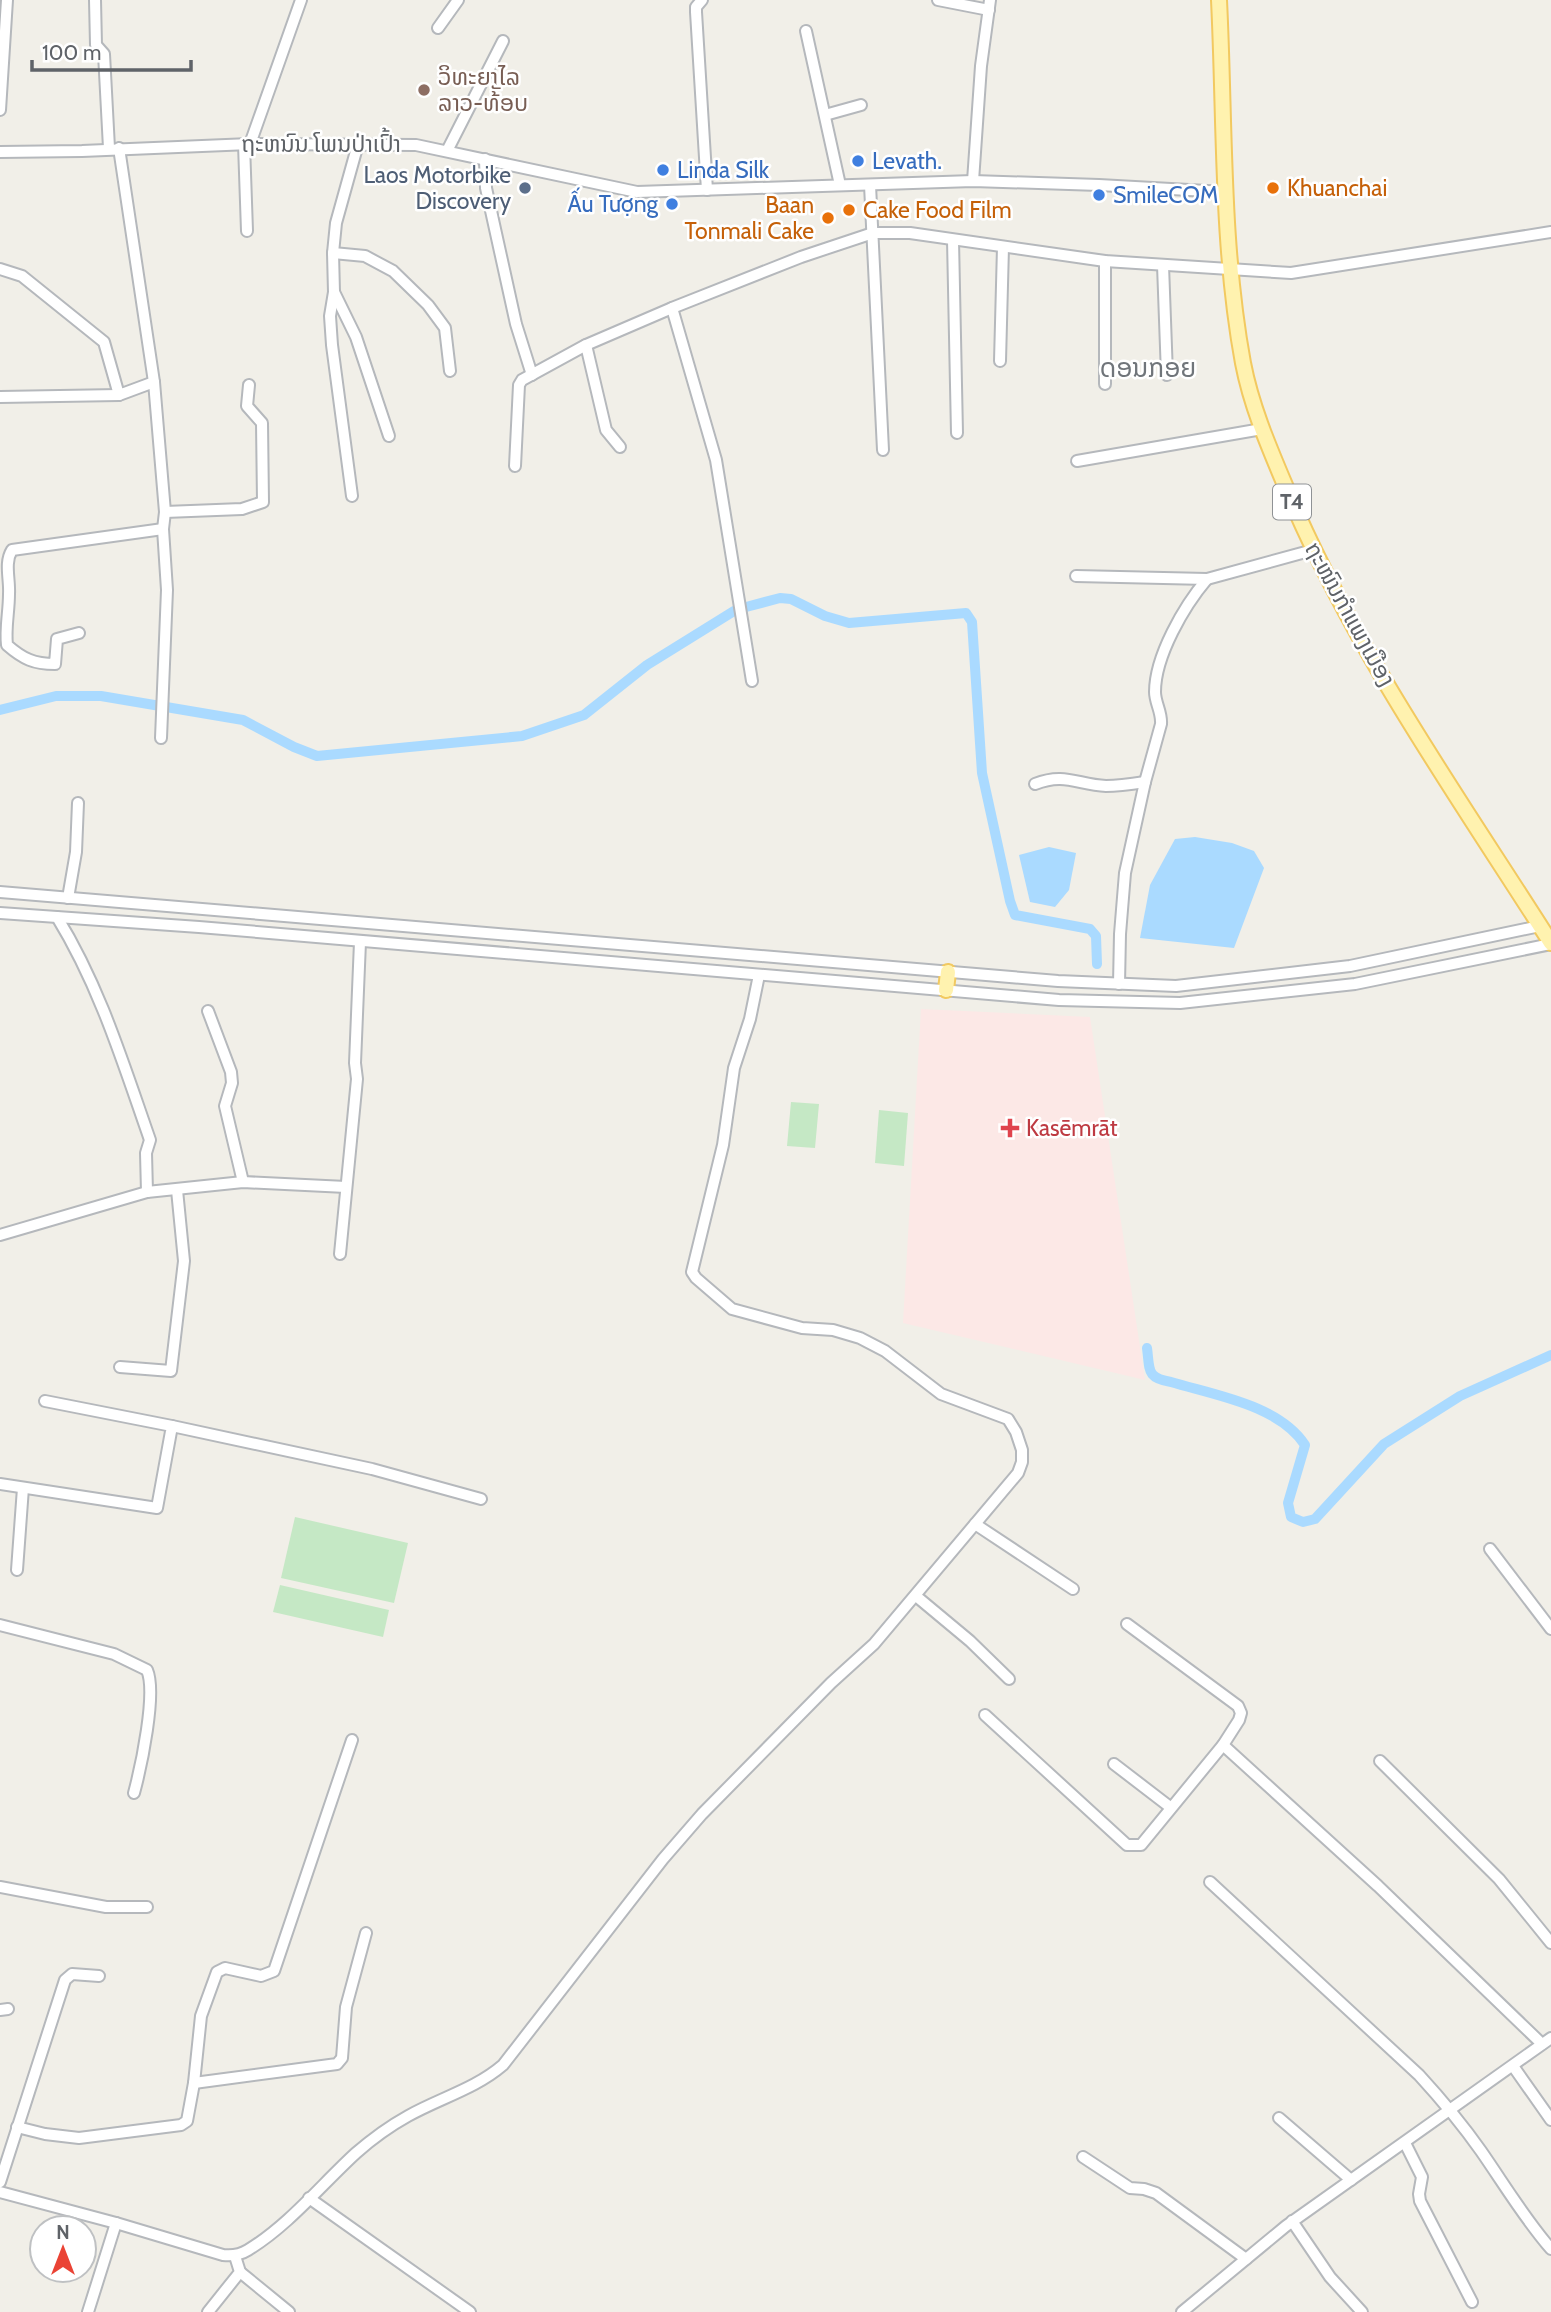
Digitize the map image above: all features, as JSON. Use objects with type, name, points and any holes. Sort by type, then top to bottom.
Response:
[{"type":"main road","name":"ຖະໜົນກຳແພງເມືອງ","points":[[1219,0],[1230,269],[1243,364],[1262,429],[1312,550],[1352,625],[1383,678],[1546,924],[1551,943]]},
{"type":"main road","points":[[946,990],[948,972]]},
{"type":"street","points":[[0,110],[7,0]]},
{"type":"street","points":[[95,0],[96,45],[104,54],[114,148],[154,382],[165,512],[163,529],[167,590],[160,738]]},
{"type":"street","points":[[247,231],[247,144],[301,0]]},
{"type":"street","points":[[438,28],[458,0]]},
{"type":"street","points":[[702,0],[695,12],[707,190]]},
{"type":"street","points":[[938,0],[989,5],[981,66],[973,181]]},
{"type":"street","points":[[806,31],[840,186]]},
{"type":"street","points":[[447,152],[503,41]]},
{"type":"street","points":[[825,115],[861,105]]},
{"type":"street","name":"ຖະຫນົນ ໂພນປ່າເປົ້າ","points":[[0,152],[247,144],[416,145],[637,192],[973,181],[1225,192]]},
{"type":"street","points":[[352,496],[330,316],[334,292],[333,253],[336,223],[358,144]]},
{"type":"street","points":[[485,159],[486,188],[516,324],[532,375]]},
{"type":"street","points":[[870,185],[883,450]]},
{"type":"street","points":[[514,466],[519,385],[532,375],[586,345],[672,308],[802,257],[873,233],[910,233],[1105,261],[1291,273],[1551,232]]},
{"type":"street","points":[[953,240],[957,433]]},
{"type":"street","points":[[1000,361],[1003,247]]},
{"type":"street","points":[[333,253],[365,256],[393,271],[428,305],[445,328],[450,372]]},
{"type":"street","points":[[1105,261],[1105,384]]},
{"type":"street","points":[[1163,265],[1167,375]]},
{"type":"street","points":[[0,269],[22,276],[104,342],[119,395]]},
{"type":"street","points":[[334,292],[356,337],[389,436]]},
{"type":"street","points":[[672,308],[716,460],[752,681]]},
{"type":"street","points":[[586,345],[602,418],[606,430],[620,447]]},
{"type":"street","points":[[0,397],[119,395],[154,382]]},
{"type":"street","points":[[165,512],[242,509],[263,502],[262,423],[247,406],[249,385]]},
{"type":"street","points":[[1077,461],[1262,429]]},
{"type":"street","points":[[79,634],[57,639],[55,664],[38,664],[7,645],[7,557],[12,550],[163,529]]},
{"type":"street","points":[[1076,576],[1207,579],[1312,550]]},
{"type":"street","points":[[1119,984],[1125,873],[1161,724],[1155,689],[1163,657],[1193,596],[1207,579]]},
{"type":"street","points":[[1035,784],[1045,780],[1071,778],[1105,786],[1145,782]]},
{"type":"street","points":[[68,898],[76,852],[78,803]]},
{"type":"street","points":[[0,892],[948,972],[1176,986],[1350,966],[1546,924]]},
{"type":"street","points":[[0,913],[1059,1000],[1180,1003],[1355,984],[1551,943]]},
{"type":"street","points":[[57,917],[85,967],[115,1037],[150,1140],[146,1153],[147,1192]]},
{"type":"street","points":[[340,1254],[357,1079],[355,1063],[360,942]]},
{"type":"street","points":[[0,2192],[223,2255],[235,2256],[247,2250],[279,2227],[358,2151],[382,2133],[410,2115],[486,2080],[503,2065],[663,1859],[702,1814],[831,1683],[874,1644],[1018,1473],[1022,1462],[1019,1441],[1008,1419],[941,1394],[885,1351],[860,1338],[833,1330],[802,1328],[732,1310],[695,1278],[692,1272],[723,1145],[734,1068],[750,1019],[760,975]]},
{"type":"street","points":[[208,1011],[231,1072],[232,1083],[225,1106],[243,1182]]},
{"type":"street","points":[[0,1235],[147,1192],[243,1182],[346,1187]]},
{"type":"street","points":[[120,1367],[170,1371],[184,1261],[177,1190]]},
{"type":"street","points":[[45,1401],[372,1469],[481,1499]]},
{"type":"street","points":[[0,1484],[157,1508],[172,1426]]},
{"type":"street","points":[[17,1570],[23,1488]]},
{"type":"street","points":[[975,1524],[1073,1589]]},
{"type":"street","points":[[1490,1549],[1551,1629]]},
{"type":"street","points":[[916,1596],[1009,1679]]},
{"type":"street","points":[[985,1715],[1126,1845],[1141,1845],[1223,1745],[1240,1720],[1241,1713],[1238,1706],[1127,1624]]},
{"type":"street","points":[[0,1625],[114,1654],[147,1670],[151,1684],[142,1763],[134,1793]]},
{"type":"street","points":[[17,2127],[79,2138],[181,2125],[187,2121],[201,2016],[217,1972],[225,1968],[261,1976],[274,1971],[352,1740]]},
{"type":"street","points":[[1182,2312],[1292,2221],[1546,2041],[1223,1745]]},
{"type":"street","points":[[1380,1761],[1499,1879],[1551,1943]]},
{"type":"street","points":[[1114,1763],[1170,1807]]},
{"type":"street","points":[[1210,1882],[1419,2075],[1450,2110],[1514,2203],[1551,2249]]},
{"type":"street","points":[[0,1887],[106,1907],[148,1907]]},
{"type":"street","points":[[194,2083],[337,2064],[342,2058],[345,2007],[366,1933]]},
{"type":"street","points":[[0,2182],[65,1980],[72,1974],[99,1976]]},
{"type":"street","points":[[1513,2066],[1551,2120]]},
{"type":"street","points":[[1279,2118],[1351,2180]]},
{"type":"street","points":[[1405,2143],[1422,2177],[1420,2201],[1472,2302]]},
{"type":"street","points":[[1083,2157],[1130,2188],[1156,2193],[1246,2259]]},
{"type":"street","points":[[309,2198],[470,2312]]},
{"type":"street","points":[[1292,2221],[1330,2277],[1362,2312]]},
{"type":"street","points":[[88,2312],[116,2223]]},
{"type":"street","points":[[235,2256],[240,2272],[289,2312]]},
{"type":"street","points":[[208,2312],[240,2272]]},
{"type":"shaded area","name":"Kasēmrāt","points":[[921,1009],[1090,1017],[1145,1380],[903,1323]]},
{"type":"green space","points":[[791,1102],[819,1104],[815,1148],[787,1146]]},
{"type":"green space","points":[[879,1110],[908,1113],[904,1166],[875,1163]]},
{"type":"green space","points":[[295,1517],[408,1543],[394,1603],[281,1578]]},
{"type":"green space","points":[[280,1585],[389,1610],[383,1637],[273,1612]]},
{"type":"water","points":[[1195,837],[1232,843],[1254,851],[1264,868],[1234,948],[1140,938],[1150,885],[1175,839]]},
{"type":"water","points":[[1049,847],[1076,853],[1069,890],[1055,907],[1030,902],[1019,855]]},
{"type":"waterway","points":[[746,607],[780,598],[791,599],[825,616],[849,623],[966,613],[972,622],[982,773],[1015,915],[1090,929],[1096,936],[1097,964]]},
{"type":"waterway","points":[[0,710],[56,696],[101,696],[243,720],[317,756],[522,736],[584,715],[647,665],[734,611]]},
{"type":"waterway","points":[[1147,1348],[1149,1367],[1157,1378],[1244,1403],[1263,1411],[1294,1431],[1305,1445],[1288,1503],[1291,1517],[1303,1522],[1315,1519],[1384,1444],[1460,1396],[1551,1355]]},
{"type":"place","name":"ວິທະຍາໄລ ລາວ-ທ້ັອບ","points":[[424,90]]},
{"type":"place","name":"Levath.","points":[[858,161]]},
{"type":"place","name":"Linda Silk","points":[[663,170]]},
{"type":"place","name":"Laos Motorbike Discovery","points":[[525,188]]},
{"type":"place","name":"Khuanchai","points":[[1273,188]]},
{"type":"place","name":"SmileCOM","points":[[1099,195]]},
{"type":"place","name":"Ấu Tượng","points":[[672,204]]},
{"type":"place","name":"Cake Food Film","points":[[849,210]]},
{"type":"place","name":"Baan Tonmali Cake","points":[[828,218]]},
{"type":"place","name":"Kasēmrāt","points":[[1010,1128]]},
{"type":"district","name":"ດອນກອຍ","points":[[1148,368]]}]
